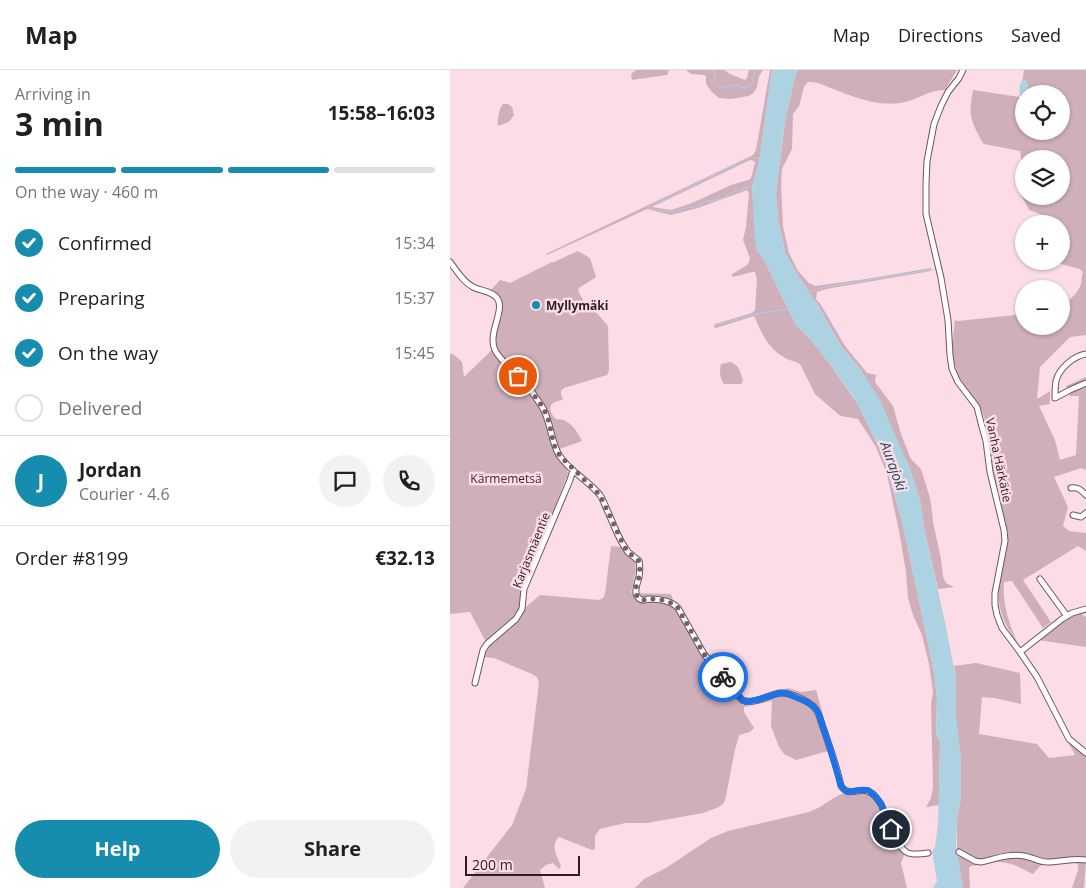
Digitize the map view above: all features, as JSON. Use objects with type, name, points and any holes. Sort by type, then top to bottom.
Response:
[{"type":"street","name":"Vanha Härkätie","points":[[963,70],[960,78],[948,92],[934,124],[927,161],[926,184],[926,214],[946,305],[952,369],[958,382],[976,407],[984,432],[990,472],[1004,530],[1005,541],[995,593],[997,614],[1002,628],[1037,677],[1069,738],[1086,753]]},
{"type":"street","points":[[450,262],[474,288],[492,293],[497,297],[499,311],[493,334],[495,350],[526,384],[542,406],[548,418],[554,445],[560,456],[600,495],[624,546],[639,561],[636,587],[637,596],[644,600],[650,599],[674,604],[704,654],[742,700],[746,702],[786,693],[814,707],[818,712],[841,786],[844,790],[851,792],[868,790],[882,806],[884,815],[905,852],[911,854],[928,853]]},
{"type":"street","points":[[1086,354],[1074,358],[1059,373],[1056,380],[1055,398],[1086,383]]},
{"type":"street","name":"Karjasmäentie","points":[[475,683],[483,650],[487,644],[516,618],[522,609],[524,589],[573,470]]},
{"type":"street","points":[[1071,488],[1079,488],[1086,495]]},
{"type":"street","points":[[1073,515],[1081,517],[1086,513]]},
{"type":"street","points":[[1040,578],[1067,616]]},
{"type":"street","points":[[1020,652],[1067,616],[1086,609]]},
{"type":"street","points":[[959,852],[975,861],[981,862],[1016,855],[1026,856],[1044,863],[1075,858],[1086,860]]},
{"type":"green space","points":[[636,70],[669,70],[667,75],[632,80],[631,74]]},
{"type":"green space","points":[[686,70],[725,70],[745,80],[749,70],[763,70],[754,92],[749,96],[731,99],[719,98],[712,92],[706,84],[706,76],[691,74]]},
{"type":"green space","points":[[770,70],[772,70],[759,163],[752,187],[757,251],[763,258],[796,325],[829,363],[859,406],[884,458],[902,521],[934,672],[937,699],[936,735],[940,742],[939,805],[926,807],[931,798],[933,786],[931,704],[933,692],[929,664],[922,635],[908,598],[906,572],[887,474],[876,447],[858,419],[838,414],[815,394],[800,364],[784,358],[772,348],[754,316],[714,327],[715,324],[752,313],[755,310],[757,280],[755,272],[733,277],[731,275],[747,265],[750,258],[743,240],[749,193],[747,190],[698,208],[671,215],[647,209],[546,254],[753,155],[756,150]],"holes":[[[750,160],[754,161],[751,178],[748,180],[731,185],[692,203],[671,210],[652,207]]]},
{"type":"green space","points":[[797,70],[957,70],[945,90],[935,91],[910,101],[894,104],[872,102],[818,83],[808,82],[804,87],[799,106],[793,114],[792,149],[782,169],[781,184],[783,227],[789,253],[798,271],[809,283],[815,286],[931,268],[931,271],[826,289],[817,292],[816,299],[845,346],[867,373],[876,375],[875,382],[893,406],[911,459],[921,469],[930,498],[943,577],[946,583],[954,587],[938,589],[924,528],[920,500],[910,469],[861,370],[841,346],[785,252],[778,219],[776,194],[786,116]]},
{"type":"green space","points":[[1024,70],[1086,70],[1086,335],[1070,337],[1040,367],[1037,398],[1050,391],[1050,404],[1039,406],[1055,440],[1060,460],[1076,455],[1079,396],[1070,396],[1066,386],[1086,377],[1086,470],[1081,468],[1054,477],[1068,507],[1063,526],[1069,531],[1086,533],[1086,551],[1078,546],[1023,580],[1051,622],[1043,628],[1012,581],[1004,582],[1004,598],[1007,613],[1017,642],[1008,629],[999,605],[1000,583],[1008,534],[982,411],[960,378],[954,362],[955,320],[1015,315],[1015,335],[1070,335],[1070,299],[1080,288],[1083,272],[1080,269],[1070,266],[1070,215],[1042,215],[1029,210],[1026,205],[1070,205],[1070,150],[1015,150],[984,144],[971,117],[973,90],[1015,96],[1015,140],[1070,140],[1070,85],[1022,85]]},
{"type":"green space","points":[[503,104],[508,104],[512,107],[514,115],[509,122],[498,126],[500,109]]},
{"type":"green space","name":"Kärmemetsä","points":[[578,251],[590,258],[596,277],[579,288],[578,291],[586,305],[597,313],[608,326],[609,370],[607,375],[564,388],[561,391],[563,400],[555,402],[551,406],[551,412],[555,418],[570,424],[582,441],[554,451],[567,468],[568,474],[521,592],[517,614],[486,642],[470,612],[450,614],[450,354],[453,354],[462,362],[464,377],[496,346],[498,295],[491,290],[500,280],[510,283]]},
{"type":"green space","points":[[730,362],[739,369],[743,381],[741,384],[724,384],[723,382],[720,374],[721,364]]},
{"type":"green space","points":[[611,546],[620,547],[635,562],[636,570],[631,593],[671,594],[676,609],[702,655],[741,701],[788,688],[801,692],[816,690],[831,743],[828,751],[796,760],[784,754],[779,747],[771,726],[772,701],[744,707],[744,712],[754,728],[750,732],[739,735],[726,796],[724,803],[719,807],[703,813],[647,823],[625,823],[600,829],[595,836],[595,849],[592,850],[559,837],[556,840],[555,847],[561,866],[559,869],[553,863],[546,865],[540,870],[545,888],[463,888],[512,825],[526,789],[539,682],[537,677],[532,674],[494,658],[484,657],[492,642],[520,617],[526,607],[540,595],[599,600],[603,598]]},
{"type":"green space","points":[[1081,614],[1086,617],[1086,647],[1038,640],[1064,621]]},
{"type":"green space","points":[[976,663],[1020,673],[1021,704],[982,697],[979,734],[1037,744],[1049,758],[1075,755],[1067,740],[1086,755],[1085,858],[1077,856],[1064,860],[1045,861],[1033,874],[1011,864],[982,861],[957,851],[957,819],[961,798],[954,666]]},
{"type":"green space","points":[[868,792],[879,805],[906,851],[901,863],[907,888],[635,888],[644,879],[666,868],[711,838],[728,831],[809,812],[844,793]]},
{"type":"green space","points":[[957,854],[985,864],[969,868],[970,888],[963,888]]},
{"type":"green space","points":[[1074,861],[1086,862],[1084,888],[1072,888],[1078,870],[1078,865]]},
{"type":"water","name":"Aurajoki","points":[[772,70],[797,70],[786,116],[776,194],[778,219],[785,252],[841,346],[861,370],[880,400],[910,469],[920,500],[924,528],[956,678],[956,716],[961,756],[961,798],[957,819],[956,847],[963,888],[933,888],[937,881],[932,851],[935,847],[938,824],[940,742],[936,735],[937,699],[934,672],[902,521],[885,458],[854,398],[811,340],[796,325],[763,258],[757,251],[755,243],[752,187],[759,163]]},
{"type":"water","points":[[1022,80],[1026,80],[1028,85],[1020,85]]},
{"type":"waterway","points":[[712,70],[716,74],[713,82],[716,85],[725,87],[738,85],[743,88],[749,87],[755,70]]},
{"type":"waterway","points":[[649,207],[751,157],[759,159]]},
{"type":"waterway","points":[[650,209],[673,212],[695,207],[723,198],[735,191],[752,187]]},
{"type":"waterway","points":[[808,294],[825,287],[936,269]]},
{"type":"waterway","points":[[716,325],[756,314],[788,309]]},
{"type":"way so far","points":[[518,376],[542,406],[548,418],[554,445],[560,456],[600,495],[620,540],[628,552],[639,561],[640,568],[636,587],[637,596],[644,600],[650,599],[674,604],[704,654],[723,677]]},
{"type":"place","name":"Myllymäki","points":[[536,305]]},
{"type":"route","points":[[723,677],[742,700],[746,702],[786,693],[814,707],[818,712],[841,786],[847,792],[868,790],[882,806],[891,829]]}]
